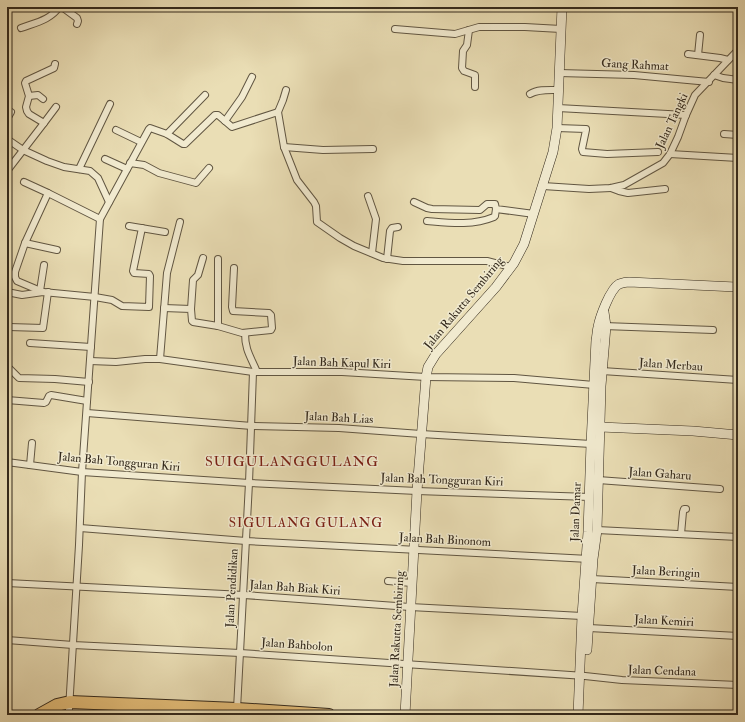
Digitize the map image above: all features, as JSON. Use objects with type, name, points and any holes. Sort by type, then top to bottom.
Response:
[{"type":"highway","points":[[39,715],[57,705],[217,715]]},
{"type":"highway","points":[[50,715],[70,706],[329,715]]},
{"type":"street","points":[[21,28],[45,19],[52,15],[60,7],[77,18],[77,24]]},
{"type":"street","name":"Jalan Rakutta Sembiring","points":[[405,715],[417,491],[428,366],[436,354],[496,287],[511,267],[524,244],[553,152],[557,128],[562,7]]},
{"type":"street","points":[[395,29],[455,34],[479,27],[561,28]]},
{"type":"street","points":[[469,30],[462,68],[464,71],[475,75],[475,87]]},
{"type":"street","points":[[698,55],[700,35]]},
{"type":"street","name":"Jalan Tangki","points":[[543,186],[589,189],[611,188],[624,185],[663,163],[670,154],[696,95],[738,50]]},
{"type":"street","points":[[688,54],[724,58],[728,60]]},
{"type":"street","points":[[44,123],[29,114],[27,111],[26,107],[29,96],[25,82],[54,68],[55,64]]},
{"type":"street","name":"Gang Rahmat","points":[[559,73],[634,75],[709,82]]},
{"type":"street","points":[[714,75],[738,80]]},
{"type":"street","points":[[225,121],[243,94],[252,77]]},
{"type":"street","points":[[286,90],[278,112],[284,147],[296,180],[314,202],[318,224],[354,246],[382,258],[403,261],[487,262],[511,267]]},
{"type":"street","points":[[530,94],[540,91],[558,90]]},
{"type":"street","points":[[29,96],[38,95],[43,99]]},
{"type":"street","points":[[167,134],[205,95]]},
{"type":"street","points":[[79,169],[110,104]]},
{"type":"street","points":[[7,171],[56,107]]},
{"type":"street","points":[[558,108],[686,115]]},
{"type":"street","points":[[7,110],[11,112],[7,119]]},
{"type":"street","points":[[70,706],[82,472],[100,219],[149,128],[167,134],[185,144],[214,115],[218,115],[232,127],[278,112]]},
{"type":"street","points":[[557,128],[586,129],[582,149],[583,152],[607,154],[658,152]]},
{"type":"street","points":[[116,130],[141,142]]},
{"type":"street","points":[[724,134],[738,136]]},
{"type":"street","points":[[7,139],[23,150],[47,161],[58,165],[88,170],[96,176],[110,202]]},
{"type":"street","points":[[284,147],[325,150],[373,149]]},
{"type":"street","points":[[670,154],[738,158]]},
{"type":"street","points":[[106,159],[126,169]]},
{"type":"street","points":[[130,163],[144,165],[159,173],[196,183],[209,168]]},
{"type":"street","points":[[24,182],[100,219]]},
{"type":"street","points":[[611,188],[619,192],[628,193],[665,189]]},
{"type":"street","points":[[44,292],[18,281],[15,277],[15,272],[25,244],[48,193]]},
{"type":"street","points":[[368,196],[376,219],[372,253]]},
{"type":"street","points":[[414,202],[429,208],[480,210],[487,204],[496,205],[496,216],[479,222],[460,224],[427,221]]},
{"type":"street","points":[[496,209],[534,214]]},
{"type":"street","points":[[160,359],[168,269],[180,222]]},
{"type":"street","points":[[129,226],[165,232]]},
{"type":"street","points":[[387,258],[390,231],[392,228],[398,227]]},
{"type":"street","points":[[7,292],[22,295],[44,292],[95,297],[112,300],[122,306],[149,307],[150,276],[149,274],[134,273],[133,271],[142,228]]},
{"type":"street","points":[[25,244],[57,250]]},
{"type":"street","points":[[203,258],[198,276],[192,280],[191,309],[193,322],[218,326],[245,333],[271,330],[271,315],[269,313],[233,311],[234,268]]},
{"type":"street","points":[[218,259],[218,326]]},
{"type":"street","points":[[9,327],[43,328],[44,265]]},
{"type":"street","name":"Jalan Damar","points":[[583,715],[582,616],[592,579],[590,559],[597,530],[603,311],[609,295],[619,284],[629,282],[738,287]]},
{"type":"street","points":[[164,308],[191,309]]},
{"type":"street","points":[[602,326],[713,330]]},
{"type":"street","name":"Jalan Damar","points":[[578,715],[589,628],[587,597],[590,559],[591,444],[594,385],[602,326]]},
{"type":"street","points":[[245,333],[245,341],[248,352],[253,361],[255,372]]},
{"type":"street","points":[[30,343],[91,347]]},
{"type":"street","name":"Jalan Bah Kapul Kiri","points":[[90,361],[116,362],[160,359],[255,372],[342,372],[426,377],[514,378],[594,385]]},
{"type":"street","points":[[10,369],[19,378],[89,382]]},
{"type":"street","name":"Jalan Merbau","points":[[602,371],[738,380]]},
{"type":"street","name":"Jalan Pendidikan","points":[[237,712],[255,372]]},
{"type":"street","points":[[7,400],[44,403],[51,395],[87,401]]},
{"type":"street","name":"Jalan Bah Lias","points":[[86,413],[252,426],[339,428],[591,444]]},
{"type":"street","points":[[600,427],[693,431],[738,435]]},
{"type":"street","points":[[30,465],[32,443]]},
{"type":"street","name":"Jalan Bah Tongguran Kiri","points":[[7,462],[82,472],[249,483],[590,497]]},
{"type":"street","name":"Jalan Gaharu","points":[[598,480],[720,489]]},
{"type":"street","points":[[681,534],[683,512],[684,509],[686,509]]},
{"type":"street","name":"Jalan Bah Binonom","points":[[80,528],[246,541],[590,559]]},
{"type":"street","points":[[597,530],[738,537]]},
{"type":"street","name":"Jalan Beringin","points":[[592,579],[738,587]]},
{"type":"street","points":[[388,581],[412,583]]},
{"type":"street","name":"Jalan Bah Biak Kiri","points":[[7,583],[244,595],[410,607],[582,616]]},
{"type":"street","name":"Jalan Kemiri","points":[[589,628],[738,636]]},
{"type":"street","name":"Jalan Bahbolon","points":[[7,640],[74,645],[240,653],[582,676]]},
{"type":"street","name":"Jalan Cendana","points":[[582,676],[622,680],[738,685]]},
{"type":"district","name":"SUIGULANGGULANG","points":[[292,461]]},
{"type":"district","name":"SIGULANG GULANG","points":[[306,523]]}]
